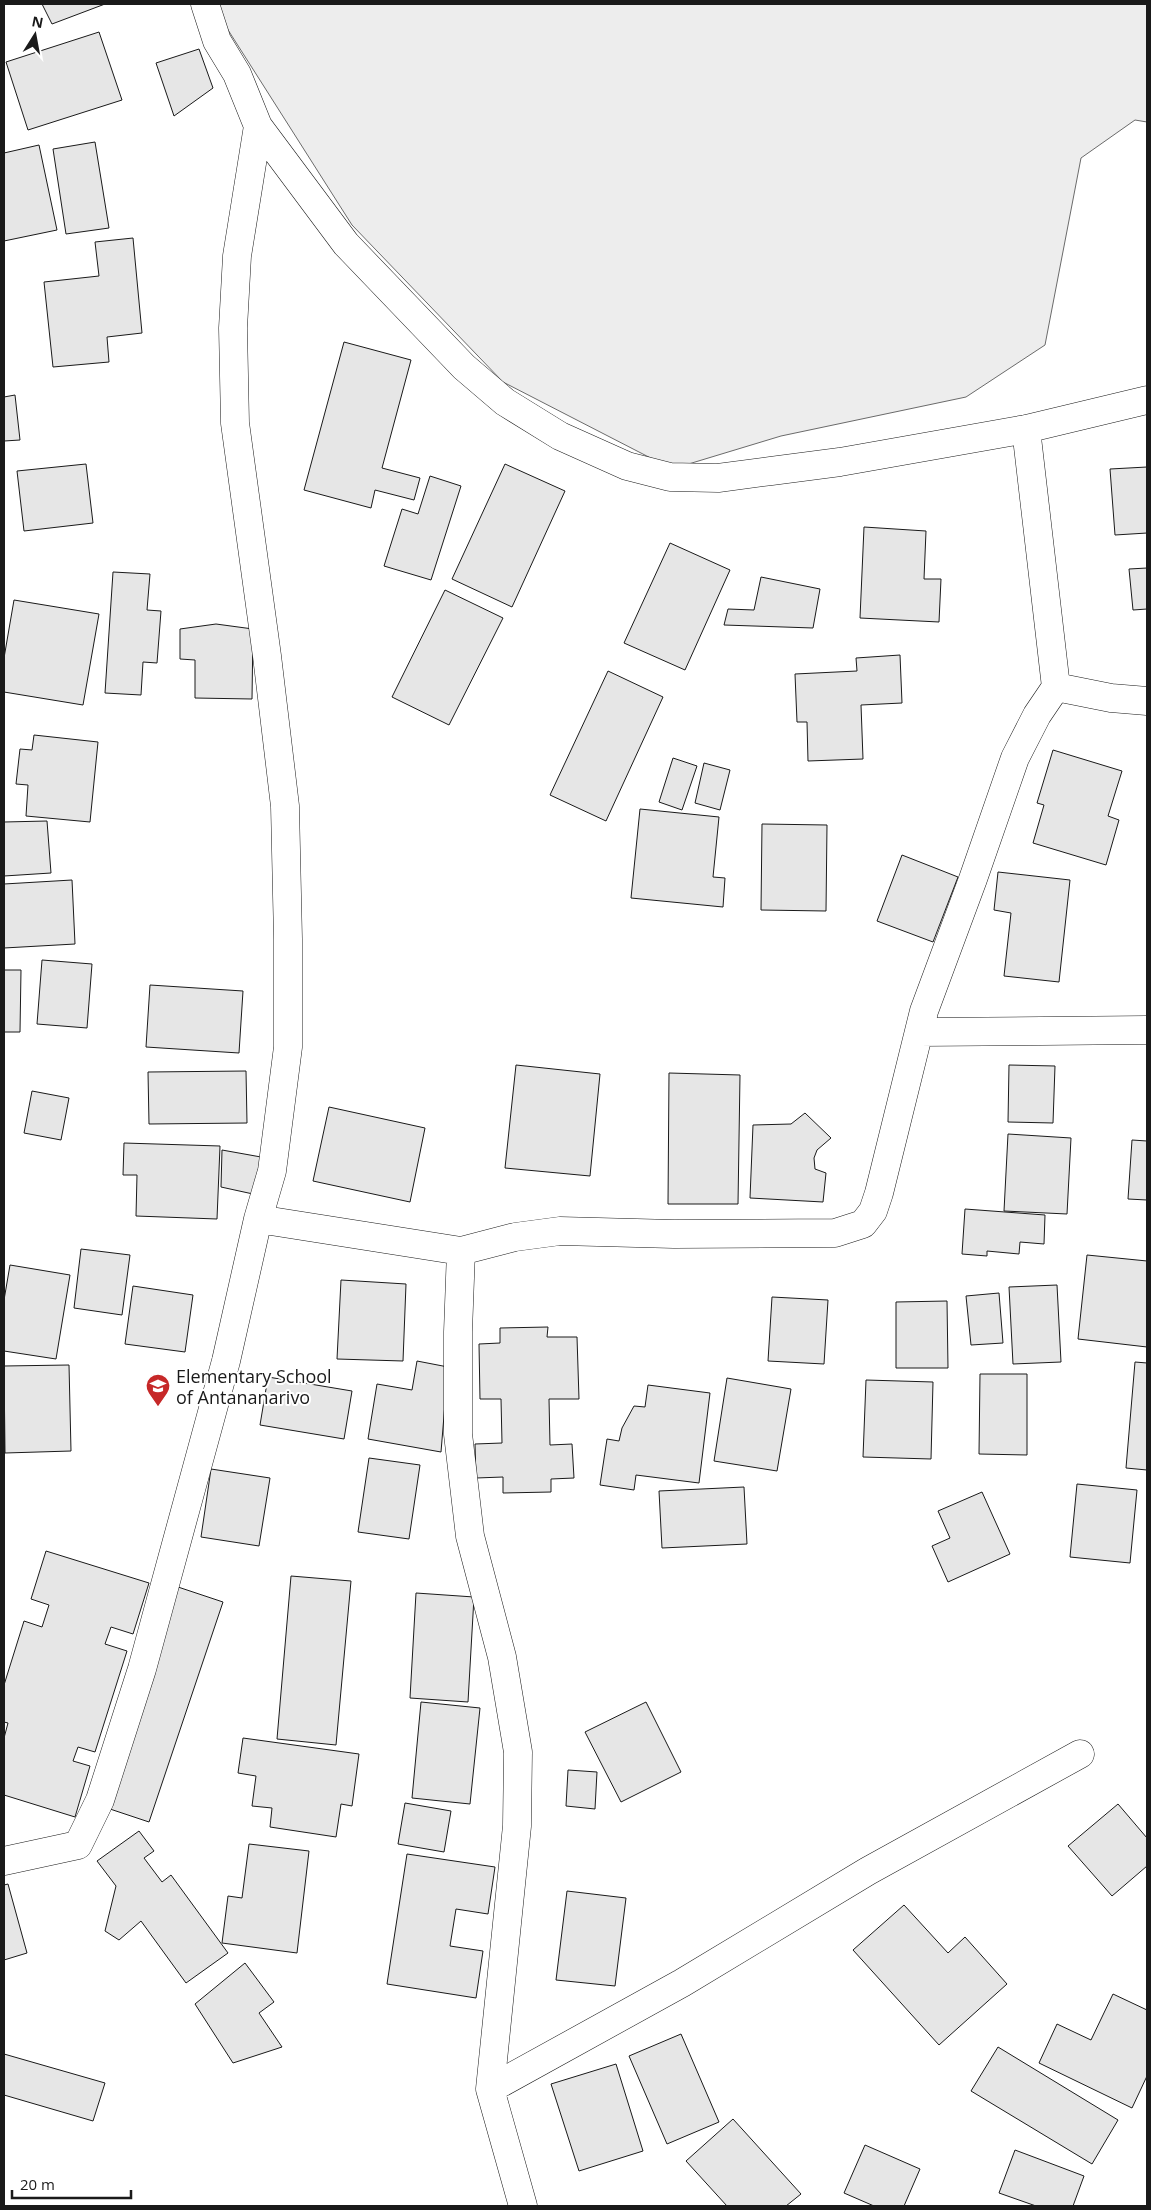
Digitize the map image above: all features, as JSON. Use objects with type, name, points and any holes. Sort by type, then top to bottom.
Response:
[{"type":"street","points":[[205,4],[217,41],[236,74],[258,126],[346,244],[464,367],[505,402],[560,436],[627,466],[670,477],[718,478],[840,462],[1026,429],[1147,400]]},
{"type":"street","points":[[4,1861],[78,1845],[100,1800],[142,1669],[180,1531],[226,1361],[258,1219],[272,1171],[288,1048],[285,806],[267,656],[235,423],[233,328],[237,256],[258,126]]},
{"type":"street","points":[[258,1219],[460,1251],[515,1237],[560,1232],[674,1234],[835,1233],[863,1224],[873,1211],[924,1011],[1015,758],[1037,715],[1056,687],[1026,429]]},
{"type":"street","points":[[1056,687],[1111,698],[1147,700]]},
{"type":"street","points":[[919,1032],[1147,1030]]},
{"type":"street","points":[[460,1251],[458,1332],[459,1443],[470,1536],[502,1657],[518,1752],[517,1826],[490,2089],[524,2206]]},
{"type":"street","points":[[490,2089],[682,1983],[868,1871],[1080,1754]]},
{"type":"shaded area","points":[[219,4],[1147,4],[1147,122],[1135,120],[1081,158],[1045,345],[966,397],[781,436],[672,469],[503,382],[352,225],[223,22]]},
{"type":"building","points":[[42,4],[105,4],[52,24]]},
{"type":"building","points":[[99,32],[122,100],[28,130],[6,62]]},
{"type":"building","points":[[199,49],[213,88],[174,116],[156,63]]},
{"type":"building","points":[[95,142],[109,228],[66,234],[53,149]]},
{"type":"building","points":[[39,145],[57,230],[4,241],[4,153]]},
{"type":"building","points":[[133,238],[142,333],[107,337],[109,362],[53,367],[44,282],[99,276],[95,242]]},
{"type":"building","points":[[344,342],[411,360],[382,468],[420,478],[414,500],[375,490],[371,508],[304,490]]},
{"type":"building","points":[[15,395],[20,440],[4,441],[4,397]]},
{"type":"building","points":[[86,464],[93,523],[24,531],[17,471]]},
{"type":"building","points":[[505,464],[565,491],[512,607],[452,579]]},
{"type":"building","points":[[1147,467],[1147,533],[1115,535],[1110,469]]},
{"type":"building","points":[[430,476],[461,486],[431,580],[384,566],[402,509],[418,514]]},
{"type":"building","points":[[864,527],[926,531],[924,579],[941,579],[939,622],[860,618]]},
{"type":"building","points":[[670,543],[730,570],[685,670],[624,643]]},
{"type":"building","points":[[1147,568],[1147,609],[1133,610],[1129,569]]},
{"type":"building","points":[[113,572],[150,574],[147,610],[161,611],[157,663],[143,662],[141,695],[105,693]]},
{"type":"building","points":[[761,577],[820,589],[813,628],[724,625],[728,609],[754,610]]},
{"type":"building","points":[[445,590],[503,618],[449,725],[392,697]]},
{"type":"building","points":[[14,600],[99,614],[83,705],[4,692],[4,658]]},
{"type":"building","points":[[216,624],[253,629],[252,699],[195,698],[195,660],[180,659],[180,629]]},
{"type":"building","points":[[900,655],[902,703],[861,705],[863,759],[808,761],[807,722],[797,722],[795,674],[857,671],[856,658]]},
{"type":"building","points":[[608,671],[663,697],[606,821],[550,795]]},
{"type":"building","points":[[34,735],[98,742],[90,822],[26,816],[28,785],[16,784],[20,749],[32,750]]},
{"type":"building","points":[[1053,750],[1122,771],[1108,816],[1119,820],[1106,865],[1033,843],[1044,805],[1037,803]]},
{"type":"building","points":[[673,758],[697,766],[682,810],[659,802]]},
{"type":"building","points":[[704,763],[730,770],[720,810],[695,803]]},
{"type":"building","points":[[640,809],[719,817],[713,877],[725,878],[723,907],[631,898]]},
{"type":"building","points":[[47,821],[51,873],[4,876],[4,822]]},
{"type":"building","points":[[762,824],[827,825],[826,911],[761,910]]},
{"type":"building","points":[[902,855],[958,877],[933,942],[877,921]]},
{"type":"building","points":[[998,872],[1070,880],[1059,982],[1004,976],[1011,913],[994,910]]},
{"type":"building","points":[[72,880],[75,944],[4,948],[4,884]]},
{"type":"building","points":[[42,960],[92,964],[87,1028],[37,1024]]},
{"type":"building","points":[[4,970],[21,970],[20,1032],[4,1032]]},
{"type":"building","points":[[150,985],[243,991],[239,1053],[146,1047]]},
{"type":"building","points":[[516,1065],[600,1074],[590,1176],[505,1168]]},
{"type":"building","points":[[1009,1065],[1055,1066],[1053,1123],[1008,1122]]},
{"type":"building","points":[[246,1071],[247,1123],[149,1124],[148,1072]]},
{"type":"building","points":[[669,1073],[740,1075],[738,1204],[668,1204]]},
{"type":"building","points":[[32,1091],[69,1098],[61,1140],[24,1133]]},
{"type":"building","points":[[329,1107],[425,1128],[410,1202],[313,1181]]},
{"type":"building","points":[[805,1113],[831,1138],[817,1150],[814,1158],[815,1169],[826,1173],[823,1202],[750,1198],[753,1125],[791,1124]]},
{"type":"building","points":[[1008,1134],[1071,1138],[1067,1214],[1004,1211]]},
{"type":"building","points":[[1132,1140],[1147,1141],[1147,1200],[1128,1199]]},
{"type":"building","points":[[124,1143],[220,1146],[217,1219],[136,1216],[137,1175],[123,1175]]},
{"type":"building","points":[[222,1150],[261,1157],[253,1194],[221,1187]]},
{"type":"building","points":[[965,1209],[1045,1215],[1044,1244],[1020,1242],[1019,1254],[987,1251],[987,1256],[962,1254]]},
{"type":"building","points":[[81,1249],[130,1255],[122,1315],[74,1308]]},
{"type":"building","points":[[1087,1255],[1147,1261],[1147,1347],[1078,1339]]},
{"type":"building","points":[[10,1265],[70,1275],[56,1359],[4,1351],[4,1300]]},
{"type":"building","points":[[341,1280],[406,1284],[403,1361],[337,1359]]},
{"type":"building","points":[[1057,1285],[1061,1362],[1013,1364],[1009,1287]]},
{"type":"building","points":[[133,1286],[193,1295],[185,1352],[125,1344]]},
{"type":"building","points":[[999,1293],[1003,1343],[971,1345],[966,1296]]},
{"type":"building","points":[[772,1297],[828,1300],[824,1364],[768,1361]]},
{"type":"building","points":[[947,1301],[948,1368],[896,1368],[896,1302]]},
{"type":"building","points":[[548,1327],[547,1337],[577,1337],[579,1399],[549,1399],[550,1445],[572,1444],[574,1478],[551,1479],[551,1492],[503,1493],[503,1477],[476,1478],[475,1444],[502,1443],[501,1399],[480,1399],[479,1344],[500,1343],[500,1328]]},
{"type":"building","points":[[417,1361],[448,1367],[441,1452],[368,1439],[377,1384],[412,1390]]},
{"type":"building","points":[[1135,1362],[1147,1363],[1147,1470],[1126,1468]]},
{"type":"building","points":[[69,1365],[71,1451],[5,1453],[4,1366]]},
{"type":"building","points":[[980,1374],[1027,1374],[1027,1455],[979,1454]]},
{"type":"building","points":[[268,1377],[352,1391],[344,1439],[260,1425]]},
{"type":"building","points":[[727,1378],[791,1389],[777,1471],[714,1461]]},
{"type":"building","points":[[866,1380],[933,1382],[931,1459],[863,1457]]},
{"type":"building","points":[[648,1385],[710,1393],[699,1483],[636,1475],[634,1490],[600,1485],[607,1439],[619,1441],[622,1428],[634,1406],[645,1407]]},
{"type":"building","points":[[369,1458],[420,1465],[409,1539],[358,1532]]},
{"type":"building","points":[[211,1469],[270,1478],[259,1546],[201,1537]]},
{"type":"building","points":[[1077,1484],[1137,1490],[1130,1563],[1070,1557]]},
{"type":"building","points":[[744,1487],[747,1544],[662,1548],[659,1491]]},
{"type":"building","points":[[982,1492],[1010,1554],[948,1582],[932,1546],[950,1538],[938,1511]]},
{"type":"building","points":[[46,1551],[149,1583],[133,1634],[111,1627],[105,1644],[127,1651],[95,1752],[78,1747],[73,1761],[90,1766],[75,1817],[4,1795],[4,1738],[8,1723],[4,1722],[4,1685],[24,1621],[42,1627],[49,1605],[31,1599]]},
{"type":"building","points":[[291,1576],[351,1581],[336,1745],[277,1739]]},
{"type":"building","points":[[178,1587],[223,1602],[149,1822],[104,1807]]},
{"type":"building","points":[[416,1593],[474,1597],[468,1702],[410,1698]]},
{"type":"building","points":[[421,1702],[480,1708],[470,1804],[412,1798]]},
{"type":"building","points":[[646,1702],[681,1772],[621,1802],[585,1732]]},
{"type":"building","points":[[243,1738],[359,1754],[352,1806],[341,1804],[336,1837],[270,1827],[272,1808],[252,1806],[256,1776],[238,1773]]},
{"type":"building","points":[[568,1770],[597,1772],[595,1809],[566,1806]]},
{"type":"building","points":[[405,1803],[451,1811],[444,1852],[398,1844]]},
{"type":"building","points":[[1118,1804],[1147,1838],[1147,1866],[1112,1896],[1068,1846]]},
{"type":"building","points":[[139,1831],[154,1851],[144,1858],[162,1882],[171,1875],[228,1953],[186,1983],[141,1921],[119,1940],[105,1931],[116,1886],[97,1861]]},
{"type":"building","points":[[249,1844],[309,1851],[297,1953],[222,1943],[228,1896],[242,1898]]},
{"type":"building","points":[[407,1854],[495,1867],[488,1914],[456,1909],[450,1946],[483,1951],[476,1998],[387,1984]]},
{"type":"building","points":[[8,1884],[27,1953],[4,1960],[4,1885]]},
{"type":"building","points":[[567,1891],[626,1898],[615,1986],[556,1980]]},
{"type":"building","points":[[904,1905],[948,1953],[965,1937],[1007,1984],[939,2045],[853,1950]]},
{"type":"building","points":[[245,1963],[274,2002],[259,2013],[282,2047],[233,2063],[195,2004]]},
{"type":"building","points":[[1113,1994],[1147,2010],[1147,2076],[1132,2108],[1039,2063],[1057,2024],[1091,2040]]},
{"type":"building","points":[[681,2034],[719,2122],[667,2144],[629,2056]]},
{"type":"building","points":[[998,2047],[1118,2120],[1092,2164],[971,2091]]},
{"type":"building","points":[[4,2054],[105,2083],[93,2121],[4,2095]]},
{"type":"building","points":[[616,2064],[643,2151],[579,2171],[551,2084]]},
{"type":"building","points":[[733,2119],[801,2194],[786,2206],[727,2206],[686,2161]]},
{"type":"building","points":[[865,2145],[920,2169],[904,2206],[874,2206],[844,2193]]},
{"type":"building","points":[[1015,2150],[1084,2176],[1073,2206],[1036,2206],[999,2193]]},
{"type":"place","name":"Elementary School of Antananarivo","points":[[158,1407]]}]
